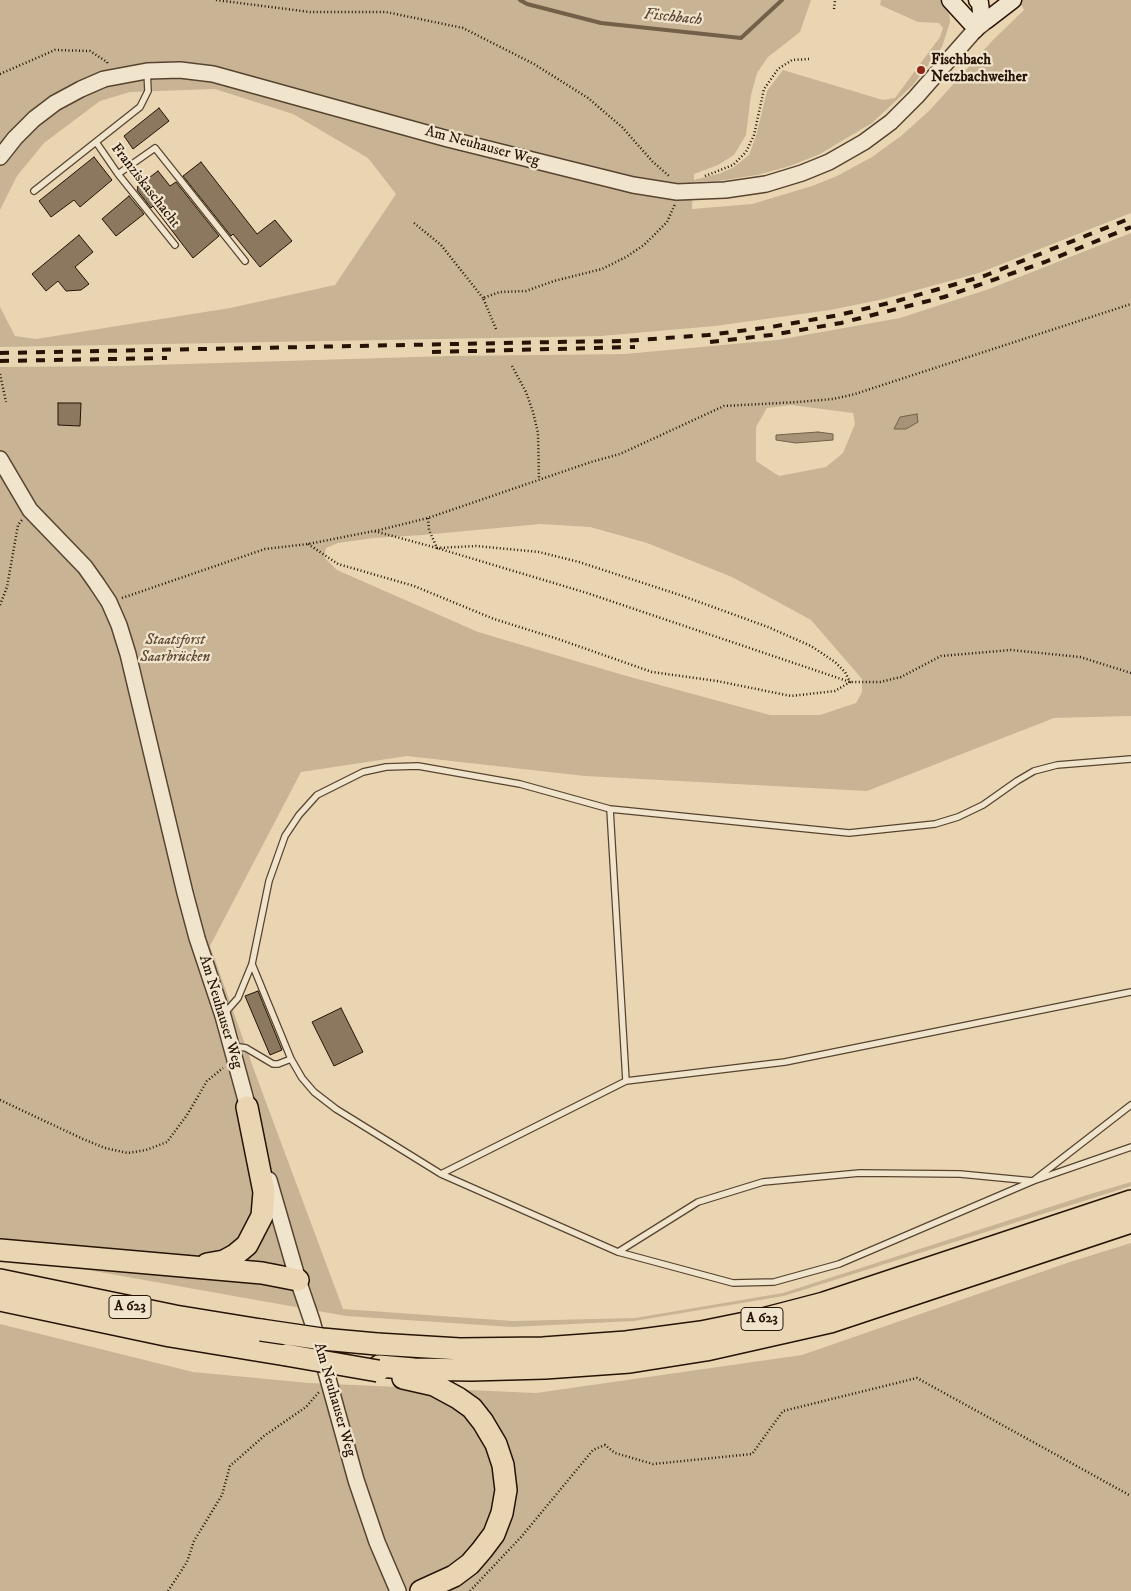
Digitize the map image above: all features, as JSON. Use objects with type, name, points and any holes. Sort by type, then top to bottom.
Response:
[{"type":"highway","points":[[187,1266],[217,1262],[235,1255],[247,1245],[262,1216],[264,1192],[247,1107]]},
{"type":"highway","name":"A 623","points":[[0,1280],[175,1316],[322,1339],[460,1349],[543,1348],[626,1342],[701,1332],[755,1321],[824,1303],[1131,1201]]},
{"type":"highway","name":"A 623","points":[[0,1300],[170,1336],[378,1369],[545,1368],[630,1362],[706,1350],[830,1322],[1131,1222]]},
{"type":"highway","points":[[0,1250],[262,1273],[298,1280]]},
{"type":"highway","points":[[378,1369],[434,1385],[472,1408],[496,1444],[503,1465],[506,1490],[502,1513],[494,1534],[470,1564],[454,1576],[422,1591]]},
{"type":"main road","points":[[950,0],[978,18]]},
{"type":"main road","points":[[978,18],[995,0]]},
{"type":"main road","points":[[978,18],[1014,0]]},
{"type":"street","name":"Am Neuhauser Weg","points":[[0,156],[34,119],[55,103],[96,83],[147,71],[180,70],[213,74],[448,139],[633,185],[677,192],[725,190],[766,184],[802,173],[829,162],[864,142],[891,122],[916,97],[952,56],[978,18]]},
{"type":"street","name":"Am Neuhauser Weg","points":[[0,459],[30,510],[85,568],[109,602],[119,625],[128,654],[197,938],[223,1016],[247,1107],[312,1321],[356,1480],[398,1591]]},
{"type":"lane","name":"Franziskaschacht","points":[[34,191],[140,107],[148,91],[147,71]]},
{"type":"lane","name":"Franziskaschacht","points":[[96,142],[118,174],[175,245]]},
{"type":"lane","points":[[118,174],[155,148],[245,261]]},
{"type":"lane","points":[[223,1016],[238,998],[252,964],[268,881],[285,836],[299,815],[318,795],[363,772],[386,767],[418,766],[520,784],[610,809],[849,833],[935,824],[958,817],[983,805],[1016,780],[1034,771],[1057,764],[1131,759]]},
{"type":"lane","points":[[610,809],[626,1081]]},
{"type":"lane","points":[[252,964],[291,1059],[302,1078],[314,1092],[336,1109],[440,1174],[618,1252],[733,1283],[774,1282],[839,1264],[1033,1181],[1131,1147]]},
{"type":"lane","points":[[440,1174],[626,1081],[785,1062],[1131,992]]},
{"type":"lane","points":[[233,1053],[246,1048],[273,1064],[291,1059]]},
{"type":"lane","points":[[618,1252],[698,1202],[763,1182],[860,1173],[960,1174],[1033,1181],[1131,1106]]},
{"type":"path","points":[[216,0],[310,12],[386,12],[463,28],[534,64],[588,98],[622,127],[653,162],[674,181],[677,192],[675,208],[667,222],[644,245],[626,257],[602,269],[554,281],[526,291],[500,292],[483,298]]},
{"type":"path","points":[[834,9],[835,0]]},
{"type":"path","points":[[0,74],[55,50],[90,51],[107,62],[114,78]]},
{"type":"path","points":[[700,177],[733,165],[746,152],[754,135],[764,89],[771,78],[778,69],[792,60],[809,59]]},
{"type":"path","points":[[414,223],[441,245],[483,298],[496,329]]},
{"type":"path","points":[[109,602],[265,549],[308,544],[428,518],[539,479],[620,454],[724,406],[833,399],[855,394],[1131,304]]},
{"type":"path","points":[[512,366],[526,392],[533,412],[538,433],[539,479]]},
{"type":"path","points":[[0,374],[6,402]]},
{"type":"path","points":[[0,605],[7,587],[18,525],[30,510]]},
{"type":"path","points":[[428,518],[429,530],[437,548]]},
{"type":"path","points":[[374,531],[587,593],[850,682],[880,682],[901,677],[941,656],[1011,650],[1080,657],[1131,673]]},
{"type":"path","points":[[308,544],[338,564],[414,586],[494,619],[652,672],[717,681],[791,696],[835,691],[850,682]]},
{"type":"path","points":[[437,548],[476,546],[539,552],[579,562],[768,626],[811,646],[835,662],[845,672],[850,682]]},
{"type":"path","points":[[0,1100],[40,1120],[105,1148],[128,1153],[146,1150],[167,1142],[187,1115],[207,1081],[233,1053]]},
{"type":"path","points":[[470,1591],[522,1536],[593,1450],[605,1446],[615,1453],[653,1464],[752,1454],[783,1411],[917,1378],[1131,1496]]},
{"type":"path","points":[[168,1591],[187,1562],[194,1541],[222,1495],[230,1466],[264,1436],[306,1407],[330,1383]]},
{"type":"green space","points":[[0,0],[811,0],[800,32],[768,57],[757,73],[751,95],[746,135],[734,155],[718,165],[694,174],[694,180],[721,173],[734,167],[749,155],[756,136],[767,91],[783,70],[883,100],[895,98],[940,37],[943,28],[939,23],[918,22],[880,5],[881,0],[940,0],[943,2],[949,12],[950,22],[942,47],[913,85],[872,123],[820,154],[790,166],[757,175],[718,181],[693,182],[692,209],[752,204],[812,186],[837,176],[872,157],[901,136],[930,110],[992,41],[1024,10],[1019,0],[1131,0],[1131,213],[979,273],[884,299],[830,310],[715,326],[601,336],[0,347],[0,307],[15,336],[36,339],[230,308],[335,285],[396,194],[368,158],[293,114],[215,89],[130,92],[100,101],[44,143],[17,176],[0,210]]},
{"type":"green space","name":"Staatsforst Saarbrücken","points":[[1131,233],[1131,716],[1054,718],[867,791],[585,776],[407,756],[301,772],[210,946],[343,1309],[512,1321],[635,1318],[783,1293],[1087,1195],[1131,1182],[1131,1186],[784,1296],[634,1321],[512,1327],[346,1316],[0,1253],[0,367],[119,366],[449,356],[625,354],[777,340],[900,318],[989,289]],"holes":[[[791,405],[853,413],[855,424],[843,453],[826,467],[779,476],[756,461],[756,427],[767,408]],[[540,524],[590,527],[647,543],[732,577],[811,620],[862,679],[862,692],[856,703],[820,715],[770,715],[623,675],[478,632],[337,570],[324,557],[326,548],[338,543],[374,538]]]},
{"type":"green space","points":[[1131,1243],[1131,1591],[0,1591],[0,1324],[193,1372],[309,1383],[536,1393],[802,1355],[1070,1262]]},
{"type":"shaded area","points":[[917,414],[918,422],[906,429],[894,429],[900,417]]},
{"type":"shaded area","points":[[818,432],[833,434],[833,440],[796,443],[776,440],[776,435]]},
{"type":"building","points":[[159,108],[169,121],[133,149],[124,136]]},
{"type":"building","points":[[94,157],[112,180],[80,207],[74,200],[51,217],[39,201]]},
{"type":"building","points":[[201,162],[257,234],[275,220],[292,241],[260,267],[233,234],[231,236],[183,176]]},
{"type":"building","points":[[158,171],[170,186],[176,182],[219,236],[193,258],[153,206],[151,208],[137,190],[137,187]]},
{"type":"building","points":[[129,196],[144,214],[116,236],[102,219]]},
{"type":"building","points":[[79,235],[93,252],[75,267],[89,284],[81,290],[66,291],[58,281],[46,291],[32,274]]},
{"type":"building","points":[[58,403],[81,403],[80,426],[58,425]]},
{"type":"building","points":[[258,991],[282,1050],[270,1055],[245,996]]},
{"type":"building","points":[[341,1008],[363,1052],[334,1066],[312,1022]]},
{"type":"waterway","name":"Fischbach","points":[[520,0],[527,4],[601,23],[741,38],[782,0]]},
{"type":"railway","points":[[0,353],[624,341],[708,335],[771,327],[839,315],[897,301],[984,276],[1131,218]]},
{"type":"railway","points":[[710,342],[771,335],[841,323],[944,297],[1045,262],[1131,227]]},
{"type":"railway","points":[[432,352],[635,347]]},
{"type":"railway","points":[[0,361],[167,358]]},
{"type":"place","name":"Fischbach Netzbachweiher","points":[[921,70]]}]
